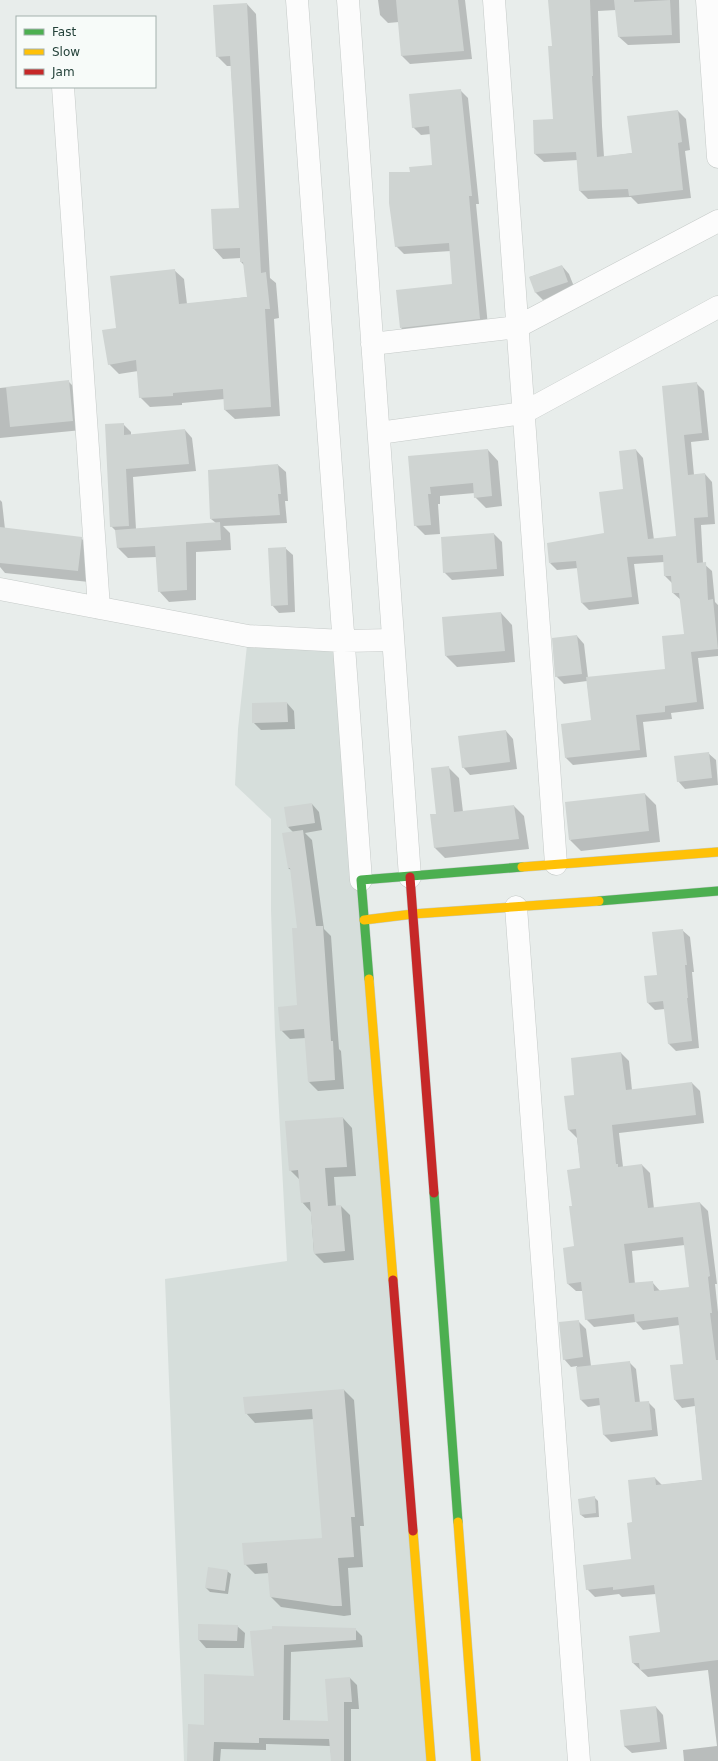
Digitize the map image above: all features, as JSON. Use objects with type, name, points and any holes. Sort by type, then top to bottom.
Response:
[{"type":"street","points":[[297,0],[360,880],[431,1761]]},
{"type":"street","points":[[348,0],[410,877],[476,1761]]},
{"type":"street","points":[[494,0],[556,864]]},
{"type":"street","points":[[707,0],[718,157]]},
{"type":"street","points":[[64,88],[99,608]]},
{"type":"street","points":[[372,344],[517,328],[718,221]]},
{"type":"street","points":[[379,434],[523,413],[718,307]]},
{"type":"street","points":[[0,590],[248,636],[343,641],[393,640]]},
{"type":"street","points":[[360,880],[718,852]]},
{"type":"street","points":[[364,920],[413,914],[718,891],[718,896]]},
{"type":"street","points":[[516,907],[579,1761]]},
{"type":"shaded area","points":[[248,636],[343,641],[431,1761],[184,1761],[165,1279],[287,1261],[275,1035],[271,910],[271,819],[235,785],[238,729]]},
{"type":"building","points":[[396,0],[458,0],[464,51],[401,56]]},
{"type":"building","points":[[548,0],[590,0],[592,76],[597,157],[632,153],[627,116],[678,110],[682,142],[678,143],[683,190],[629,196],[628,189],[579,191],[576,152],[534,154],[533,120],[553,119],[548,46],[552,46]]},
{"type":"building","points":[[614,0],[634,0],[634,2],[670,0],[672,35],[618,37]]},
{"type":"building","points":[[247,3],[261,273],[266,272],[270,309],[265,309],[271,407],[224,410],[223,389],[173,393],[173,396],[139,398],[136,360],[108,365],[102,330],[116,328],[110,276],[175,269],[179,304],[247,297],[243,262],[240,262],[240,248],[213,249],[211,209],[239,208],[230,56],[216,57],[213,5]]},
{"type":"building","points":[[461,89],[472,196],[469,196],[480,319],[400,328],[396,290],[452,284],[449,243],[395,247],[389,203],[389,172],[410,172],[409,167],[432,165],[429,126],[412,128],[409,94]]},
{"type":"building","points":[[562,265],[568,282],[535,293],[529,277]]},
{"type":"building","points":[[69,380],[73,421],[10,427],[6,387]]},
{"type":"building","points":[[697,382],[702,433],[684,435],[688,475],[705,473],[708,517],[694,518],[697,563],[706,562],[708,600],[713,599],[718,649],[691,652],[697,702],[665,706],[665,712],[636,715],[640,750],[565,758],[561,724],[591,720],[586,677],[665,669],[662,636],[684,634],[679,593],[672,593],[671,576],[664,576],[663,555],[627,557],[632,597],[581,603],[576,561],[549,563],[547,543],[604,533],[599,492],[623,489],[619,451],[636,449],[648,539],[676,536],[662,386]]},
{"type":"building","points":[[124,423],[124,435],[185,429],[189,464],[126,469],[129,526],[110,527],[105,424]]},
{"type":"building","points":[[488,449],[492,496],[474,498],[473,483],[430,487],[431,494],[428,494],[431,525],[414,526],[408,456]]},
{"type":"building","points":[[278,464],[281,494],[278,494],[280,515],[210,519],[208,470]]},
{"type":"building","points":[[220,522],[221,540],[186,542],[187,590],[158,592],[155,546],[117,548],[115,530]]},
{"type":"building","points":[[0,527],[82,537],[78,571],[0,563]]},
{"type":"building","points":[[494,533],[497,569],[443,573],[441,537]]},
{"type":"building","points":[[286,547],[288,605],[271,606],[268,548]]},
{"type":"building","points":[[501,612],[505,651],[445,656],[442,617]]},
{"type":"building","points":[[577,635],[582,674],[555,677],[552,638]]},
{"type":"building","points":[[287,702],[288,722],[252,723],[252,703]]},
{"type":"building","points":[[506,730],[510,762],[462,768],[458,736]]},
{"type":"building","points":[[709,752],[712,778],[677,782],[674,756]]},
{"type":"building","points":[[449,766],[454,812],[514,805],[519,839],[434,848],[430,814],[436,814],[431,768]]},
{"type":"building","points":[[645,793],[649,831],[569,840],[565,802]]},
{"type":"building","points":[[312,803],[315,823],[287,827],[284,807]]},
{"type":"building","points":[[303,830],[316,926],[323,926],[335,1080],[308,1082],[304,1029],[280,1031],[278,1007],[297,1005],[292,928],[297,928],[290,868],[288,868],[282,833]]},
{"type":"building","points":[[683,929],[687,965],[685,965],[687,998],[692,1041],[668,1044],[663,1001],[647,1003],[644,976],[657,975],[652,932]]},
{"type":"building","points":[[621,1052],[626,1090],[692,1082],[696,1115],[612,1125],[616,1164],[618,1164],[618,1167],[642,1164],[648,1208],[700,1202],[710,1276],[708,1277],[712,1313],[710,1313],[716,1360],[718,1360],[718,1660],[640,1670],[639,1663],[632,1663],[629,1636],[660,1632],[654,1585],[613,1590],[613,1587],[586,1590],[583,1565],[631,1559],[627,1523],[632,1522],[628,1480],[655,1477],[656,1485],[702,1480],[694,1398],[674,1400],[670,1365],[683,1364],[678,1317],[635,1322],[634,1314],[585,1320],[581,1282],[567,1284],[563,1248],[574,1246],[569,1206],[572,1206],[567,1170],[580,1168],[576,1129],[568,1130],[564,1096],[574,1095],[571,1058]],"holes":[[[683,1237],[689,1287],[654,1291],[653,1281],[629,1283],[624,1244]]]},
{"type":"building","points":[[343,1117],[347,1167],[325,1168],[328,1206],[341,1205],[345,1251],[314,1254],[310,1202],[301,1203],[298,1170],[289,1171],[285,1121]]},
{"type":"building","points":[[579,1320],[583,1357],[563,1360],[559,1322]]},
{"type":"building","points":[[630,1361],[635,1402],[649,1401],[652,1430],[603,1435],[599,1398],[580,1400],[576,1367]]},
{"type":"building","points":[[344,1389],[355,1517],[351,1517],[354,1557],[338,1558],[342,1606],[270,1597],[267,1563],[244,1565],[242,1543],[322,1538],[312,1409],[245,1414],[243,1397]]},
{"type":"building","points":[[595,1496],[596,1513],[580,1515],[578,1499]]},
{"type":"building","points":[[208,1567],[228,1570],[225,1591],[205,1588]]},
{"type":"building","points":[[198,1624],[238,1625],[237,1641],[198,1640]]},
{"type":"building","points":[[272,1626],[356,1628],[356,1640],[284,1645],[283,1720],[328,1721],[325,1679],[350,1677],[352,1702],[344,1702],[344,1761],[331,1761],[329,1739],[259,1738],[259,1743],[214,1742],[213,1761],[187,1761],[188,1724],[204,1725],[204,1674],[254,1676],[250,1631],[272,1629]]},
{"type":"building","points":[[656,1706],[660,1742],[624,1746],[620,1710]]},
{"type":"traffic: fast","points":[[369,979],[361,880],[522,867]]},
{"type":"traffic: fast","points":[[599,901],[718,891]]},
{"type":"traffic: fast","points":[[434,1193],[458,1522]]},
{"type":"traffic: slow","points":[[522,867],[718,852]]},
{"type":"traffic: slow","points":[[364,920],[413,914],[599,901]]},
{"type":"traffic: slow","points":[[369,979],[393,1280]]},
{"type":"traffic: slow","points":[[458,1522],[476,1761]]},
{"type":"traffic: slow","points":[[413,1531],[431,1761]]},
{"type":"traffic: jam","points":[[410,877],[434,1193]]},
{"type":"traffic: jam","points":[[393,1280],[413,1531]]}]
